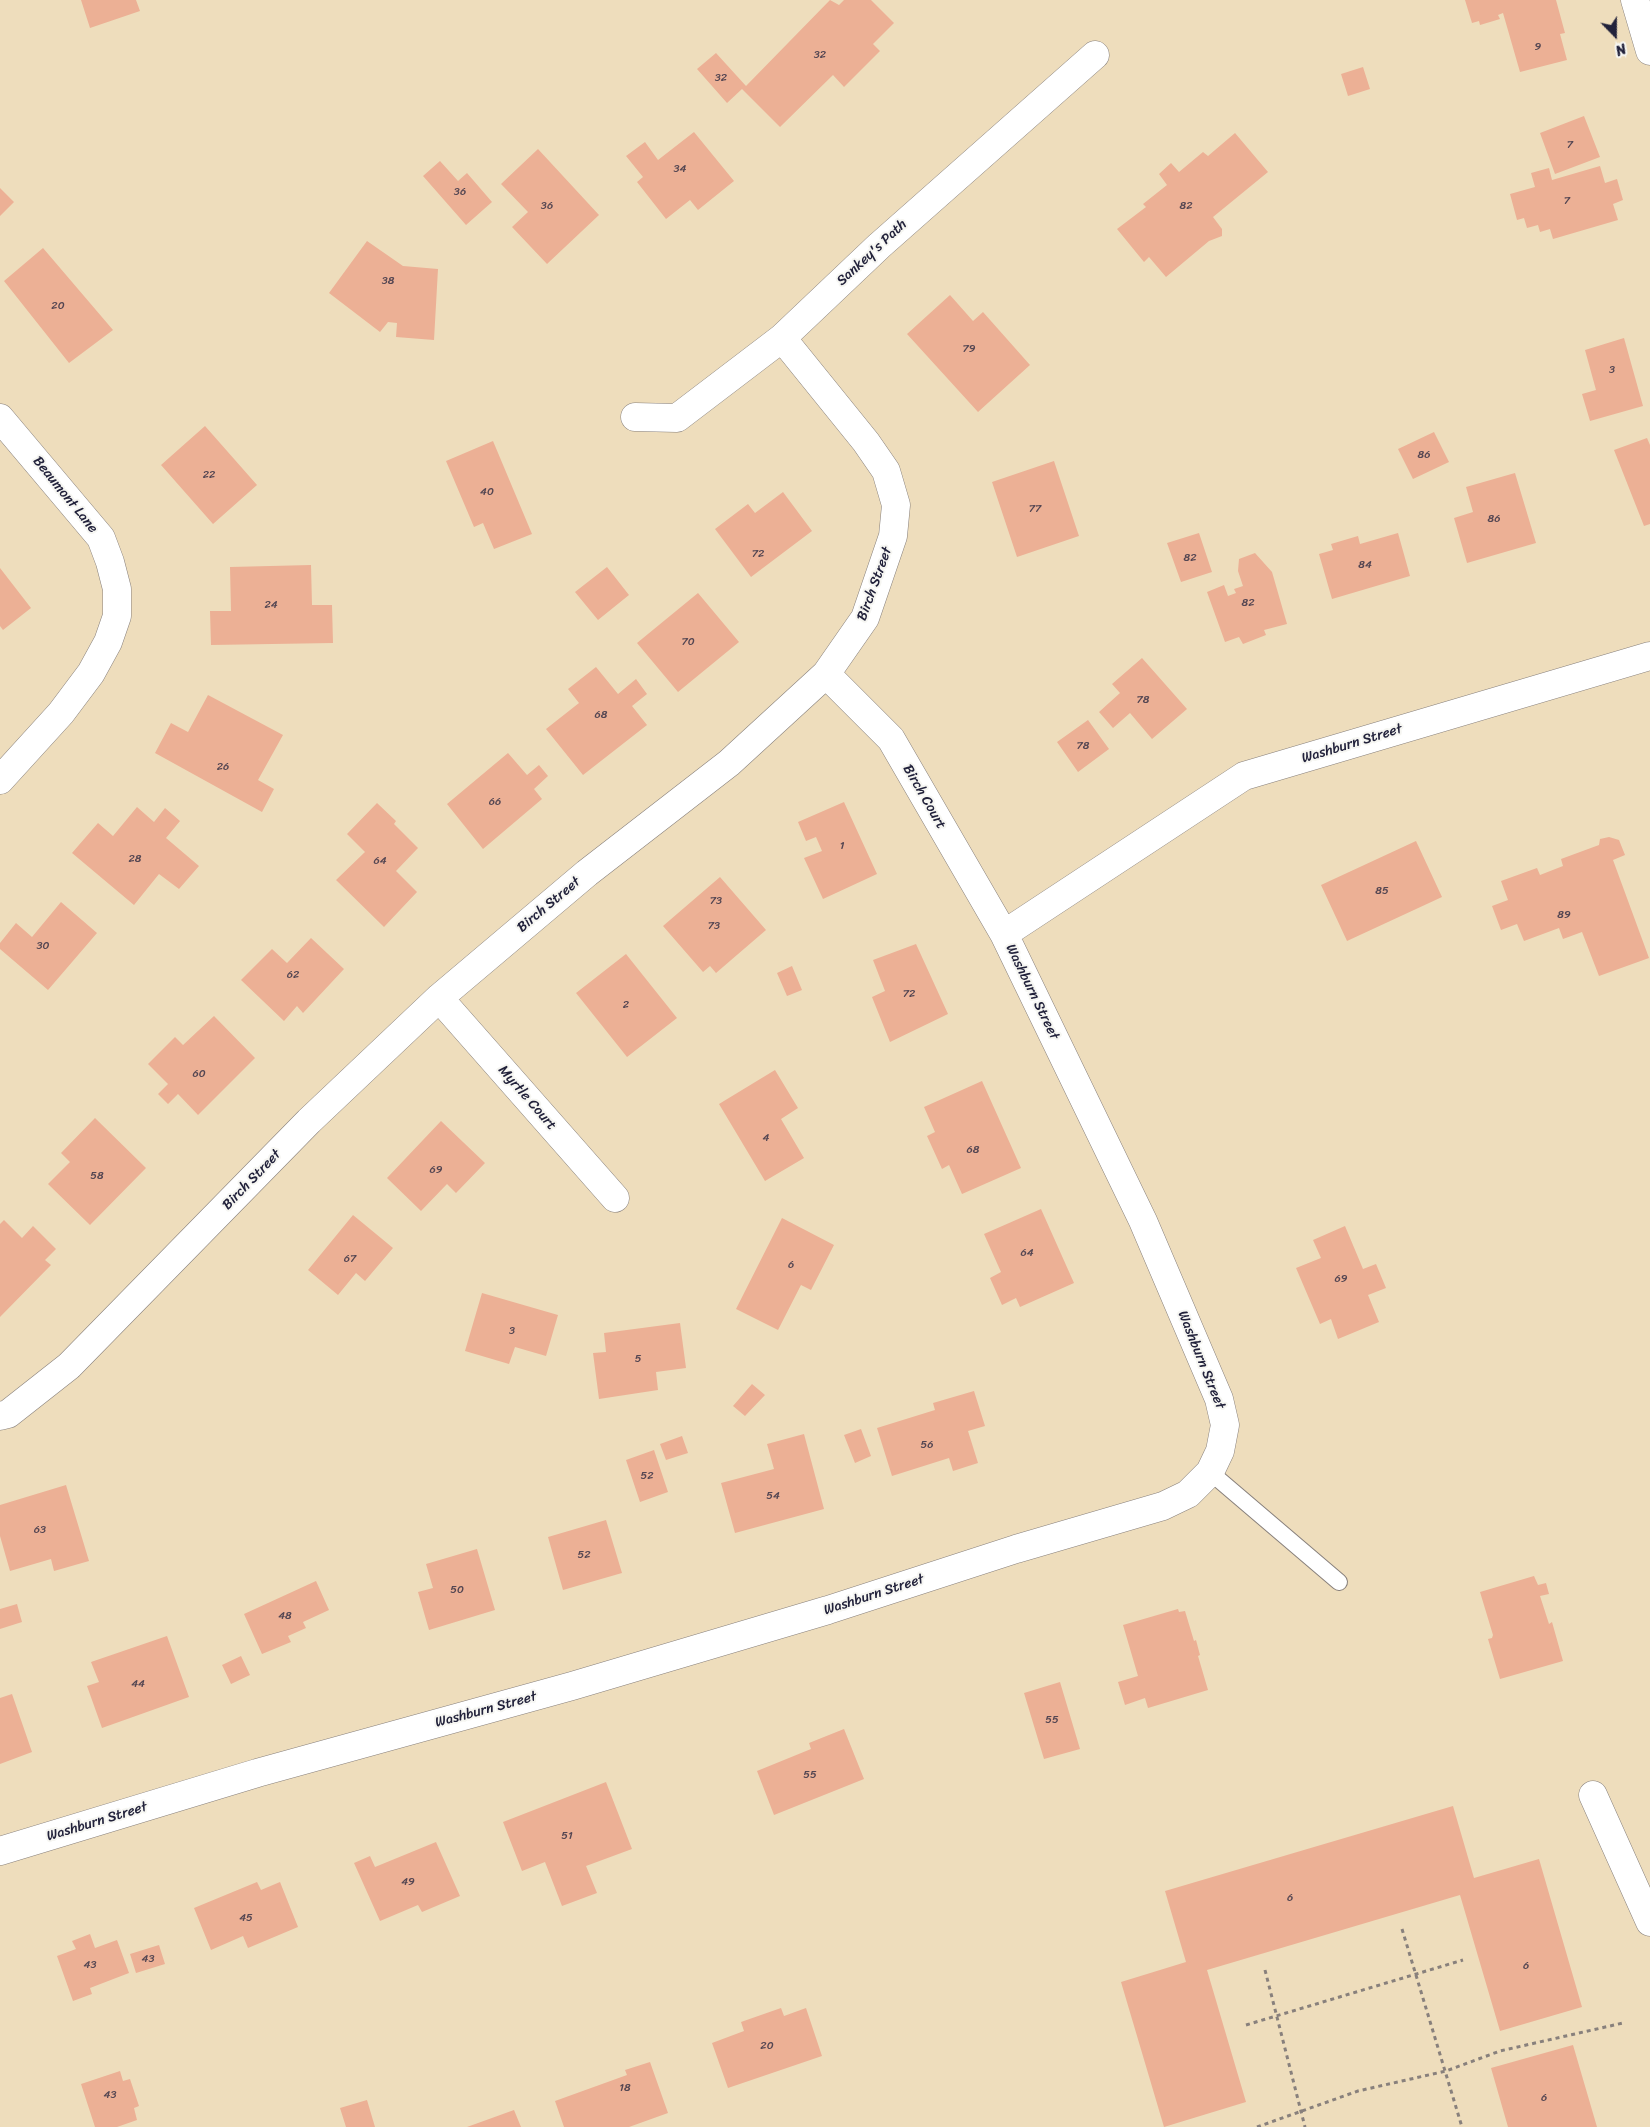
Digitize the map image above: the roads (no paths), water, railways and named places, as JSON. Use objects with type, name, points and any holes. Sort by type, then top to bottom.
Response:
[{"type":"street","points":[[1635,0],[1650,51]]},
{"type":"street","name":"Sankey's Path","points":[[635,417],[677,418],[782,338],[878,246],[1095,55]]},
{"type":"street","name":"Birch Street","points":[[0,1416],[8,1414],[69,1366],[309,1121],[439,998],[587,873],[729,763],[826,674],[865,618],[893,536],[896,505],[886,472],[866,442],[782,338]]},
{"type":"street","name":"Beaumont Lane","points":[[0,418],[101,538],[117,589],[117,616],[108,642],[91,673],[61,713],[0,780]]},
{"type":"street","name":"Washburn Street","points":[[0,1851],[257,1773],[572,1686],[809,1616],[1016,1549],[1163,1506],[1188,1494],[1210,1472],[1220,1451],[1225,1425],[1219,1400],[1143,1221],[1004,934],[1244,776],[1650,656]]},
{"type":"street","name":"Birch Court","points":[[826,674],[891,739],[1004,934]]},
{"type":"street","name":"Myrtle Court","points":[[439,998],[615,1198]]},
{"type":"street","points":[[1593,1795],[1650,1922]]},
{"type":"lane","points":[[1210,1472],[1339,1582]]}]
